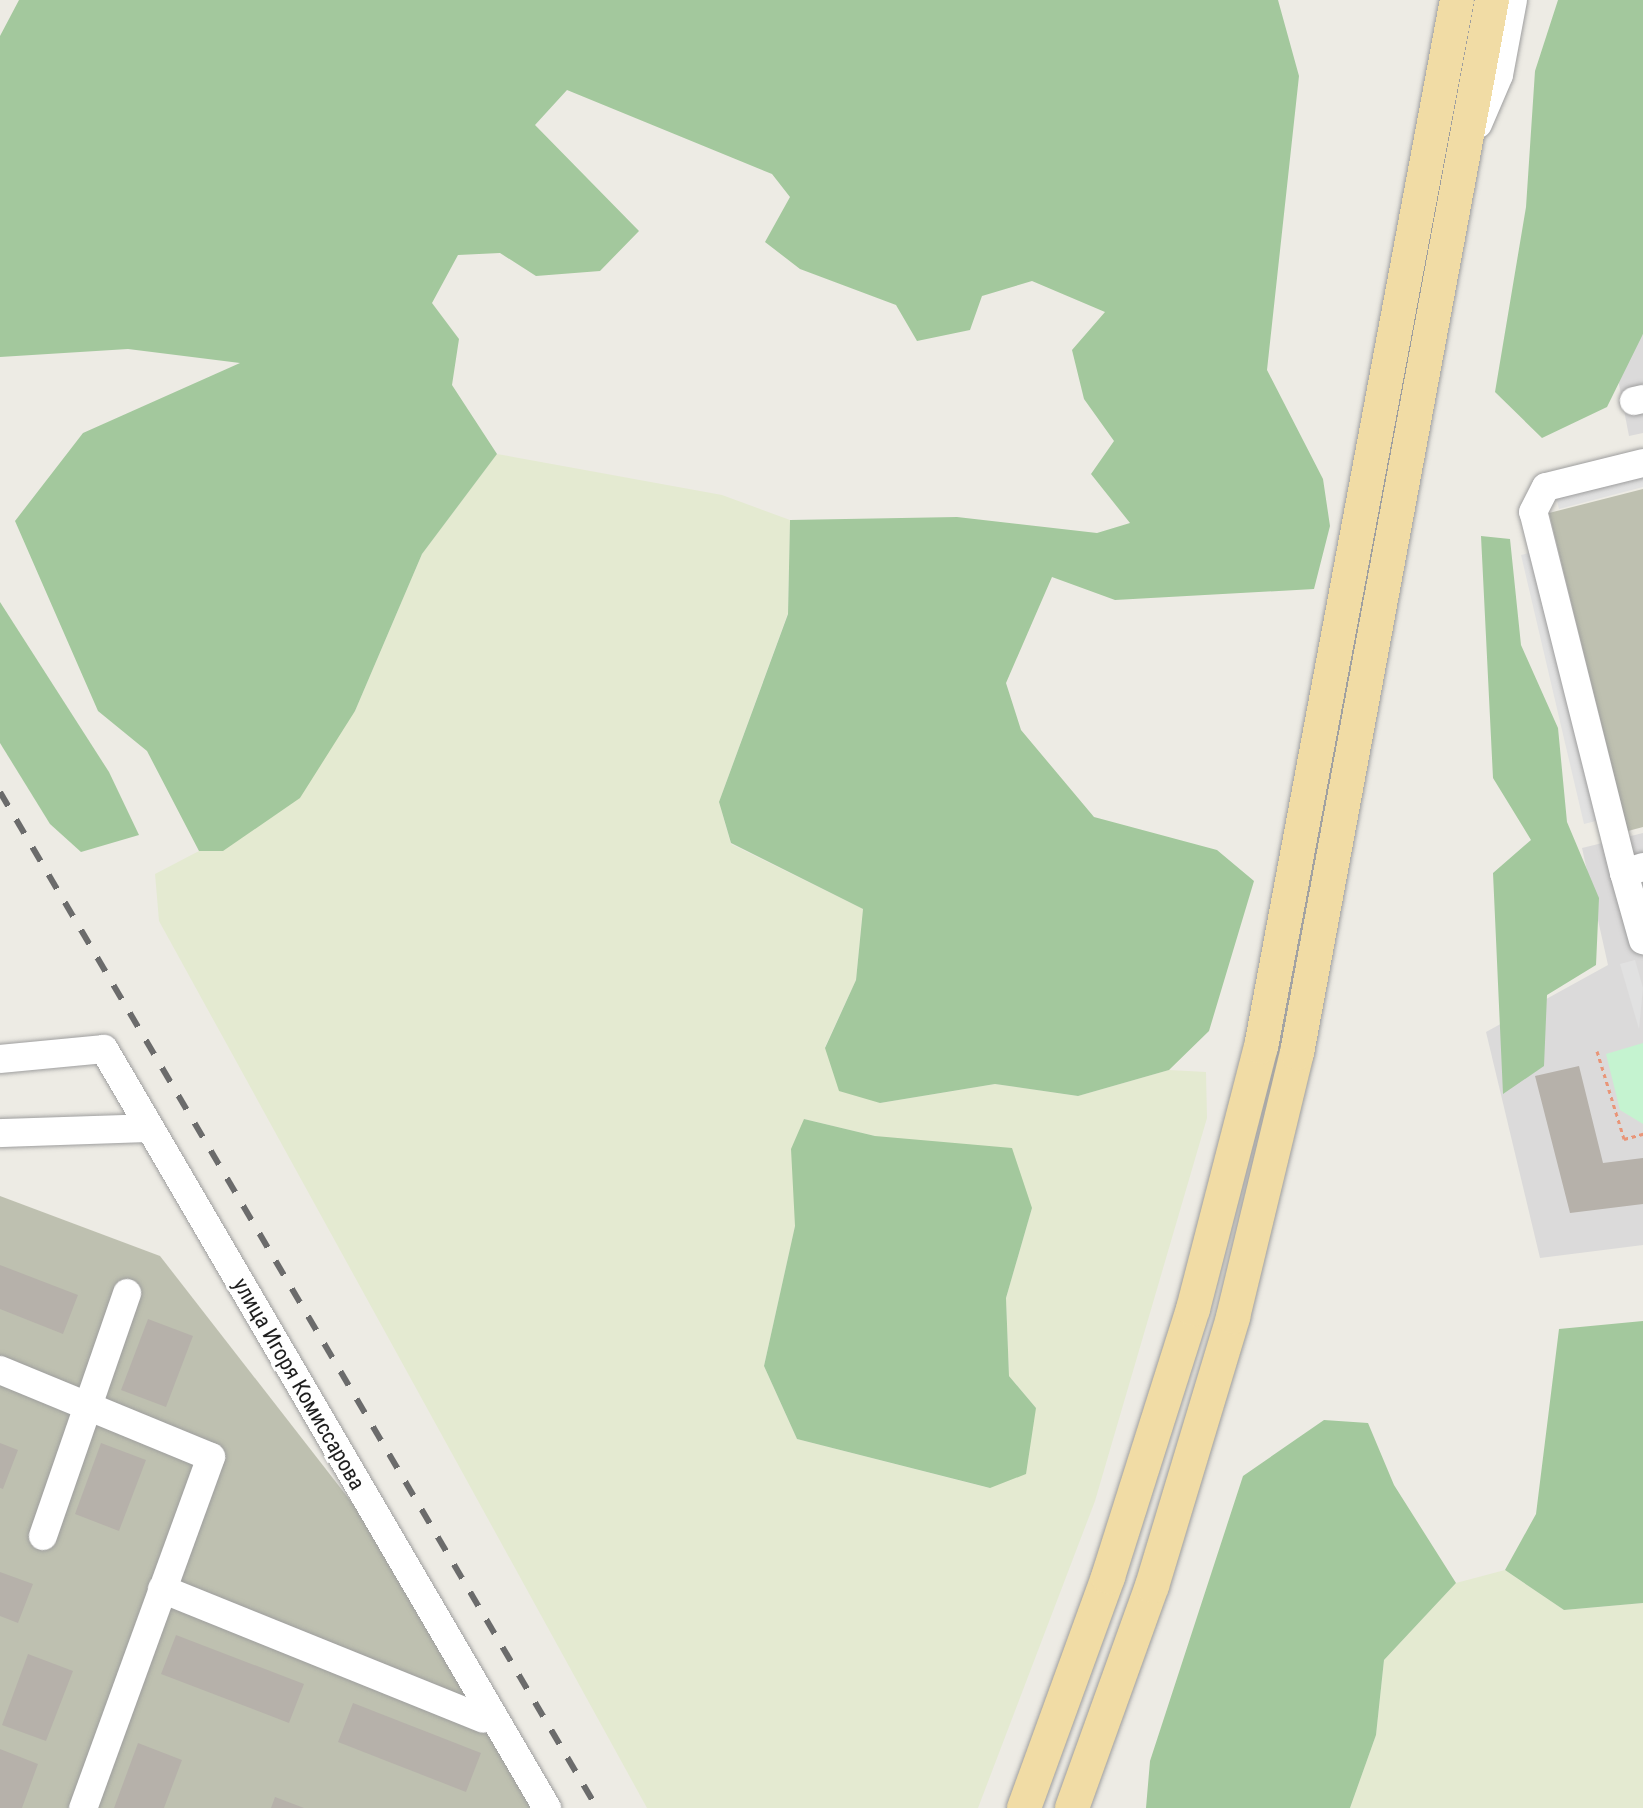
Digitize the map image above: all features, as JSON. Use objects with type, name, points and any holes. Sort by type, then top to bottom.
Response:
[{"type":"main road","points":[[1024,1808],[1193,1309],[1261,1047],[1457,0]]},
{"type":"main road","points":[[1072,1808],[1152,1586],[1233,1317],[1294,1067],[1492,0]]},
{"type":"street","points":[[1461,166],[1499,75],[1513,0]]},
{"type":"street","points":[[1643,463],[1546,487],[1533,512],[1633,870],[1643,940]]},
{"type":"street","name":"улица Игоря Комиссарова","points":[[0,1059],[104,1049],[547,1808]]},
{"type":"street","points":[[0,1133],[148,1128]]},
{"type":"street","points":[[43,1536],[127,1293]]},
{"type":"street","points":[[0,1370],[211,1457],[83,1808]]},
{"type":"street","points":[[162,1589],[483,1719]]},
{"type":"path","points":[[1597,1051],[1624,1139],[1643,1134]]},
{"type":"shaded area","points":[[1643,335],[1643,433],[1629,436],[1611,343]]},
{"type":"shaded area","points":[[497,454],[722,495],[790,520],[788,613],[719,802],[731,844],[863,909],[856,980],[825,1047],[880,1103],[995,1084],[1078,1096],[1169,1070],[1206,1072],[1207,1118],[1095,1501],[978,1808],[647,1808],[159,921],[155,874],[199,851],[223,851],[355,711],[422,554]],"holes":[[[804,1119],[875,1136],[1032,1208],[1006,1298],[1009,1376],[1036,1408],[989,1488],[797,1439],[764,1366],[795,1226]]]},
{"type":"shaded area","points":[[1643,469],[1643,487],[1559,509],[1555,492]]},
{"type":"shaded area","points":[[1643,489],[1643,827],[1628,831],[1549,513]]},
{"type":"shaded area","points":[[1537,551],[1600,820],[1584,824],[1521,555]]},
{"type":"shaded area","points":[[1643,833],[1643,1245],[1540,1258],[1486,1032],[1608,965],[1582,848]]},
{"type":"shaded area","points":[[1635,960],[1643,988],[1639,1029],[1620,964]]},
{"type":"shaded area","points":[[0,1196],[160,1256],[444,1621],[548,1808],[0,1808]]},
{"type":"shaded area","points":[[1505,1570],[1564,1610],[1643,1603],[1643,1808],[1350,1808],[1376,1735],[1384,1660],[1456,1583]]},
{"type":"green space","points":[[19,0],[1278,0],[1299,76],[1267,370],[1323,479],[1330,526],[1314,589],[1115,600],[1052,577],[1006,683],[1021,730],[1094,817],[1217,850],[1254,881],[1209,1031],[1169,1070],[1078,1096],[995,1084],[880,1103],[839,1091],[825,1048],[856,980],[863,909],[731,843],[719,802],[788,614],[790,520],[957,517],[1097,533],[1130,523],[1091,474],[1114,441],[1084,399],[1072,350],[1105,312],[1032,281],[982,296],[970,330],[917,341],[896,305],[800,269],[765,242],[790,197],[772,174],[567,90],[535,125],[639,231],[600,271],[536,276],[500,253],[458,255],[432,303],[459,339],[452,385],[497,454],[422,554],[355,711],[300,798],[223,851],[199,851],[147,751],[98,711],[15,521],[83,433],[240,363],[128,349],[0,357],[0,36]]},
{"type":"green space","points":[[1558,0],[1643,0],[1643,334],[1607,407],[1542,438],[1495,392],[1526,207],[1535,71]]},
{"type":"green space","points":[[1481,536],[1510,539],[1521,645],[1558,728],[1567,822],[1599,898],[1596,965],[1547,995],[1544,1066],[1503,1094],[1493,873],[1531,840],[1493,778]]},
{"type":"green space","points":[[0,602],[109,772],[139,835],[81,852],[50,824],[0,743]]},
{"type":"green space","points":[[1643,1043],[1643,1124],[1620,1110],[1606,1054]]},
{"type":"green space","points":[[804,1119],[875,1136],[1012,1148],[1032,1208],[1006,1298],[1009,1376],[1036,1408],[1026,1474],[990,1488],[797,1439],[764,1366],[795,1226],[791,1149]]},
{"type":"green space","points":[[1643,1321],[1643,1603],[1564,1610],[1505,1570],[1536,1514],[1559,1329]]},
{"type":"green space","points":[[1324,1420],[1368,1423],[1394,1485],[1456,1583],[1384,1660],[1376,1735],[1350,1808],[1146,1808],[1150,1761],[1243,1476]]},
{"type":"building","points":[[1579,1066],[1603,1163],[1643,1158],[1643,1204],[1570,1213],[1535,1076]]},
{"type":"building","points":[[0,1265],[78,1295],[63,1334],[0,1309]]},
{"type":"building","points":[[148,1319],[193,1336],[166,1407],[121,1390]]},
{"type":"building","points":[[0,1443],[18,1450],[3,1489],[0,1488]]},
{"type":"building","points":[[101,1443],[146,1460],[119,1531],[75,1514]]},
{"type":"building","points":[[0,1572],[33,1584],[18,1623],[0,1616]]},
{"type":"building","points":[[176,1635],[304,1684],[289,1723],[161,1674]]},
{"type":"building","points":[[28,1654],[73,1671],[46,1741],[2,1725]]},
{"type":"building","points":[[353,1703],[481,1753],[466,1792],[338,1742]]},
{"type":"building","points":[[138,1743],[182,1760],[164,1808],[114,1808]]},
{"type":"building","points":[[0,1749],[38,1764],[22,1808],[0,1808]]},
{"type":"building","points":[[275,1797],[304,1808],[271,1808]]},
{"type":"railway","points":[[0,792],[597,1808]]}]
